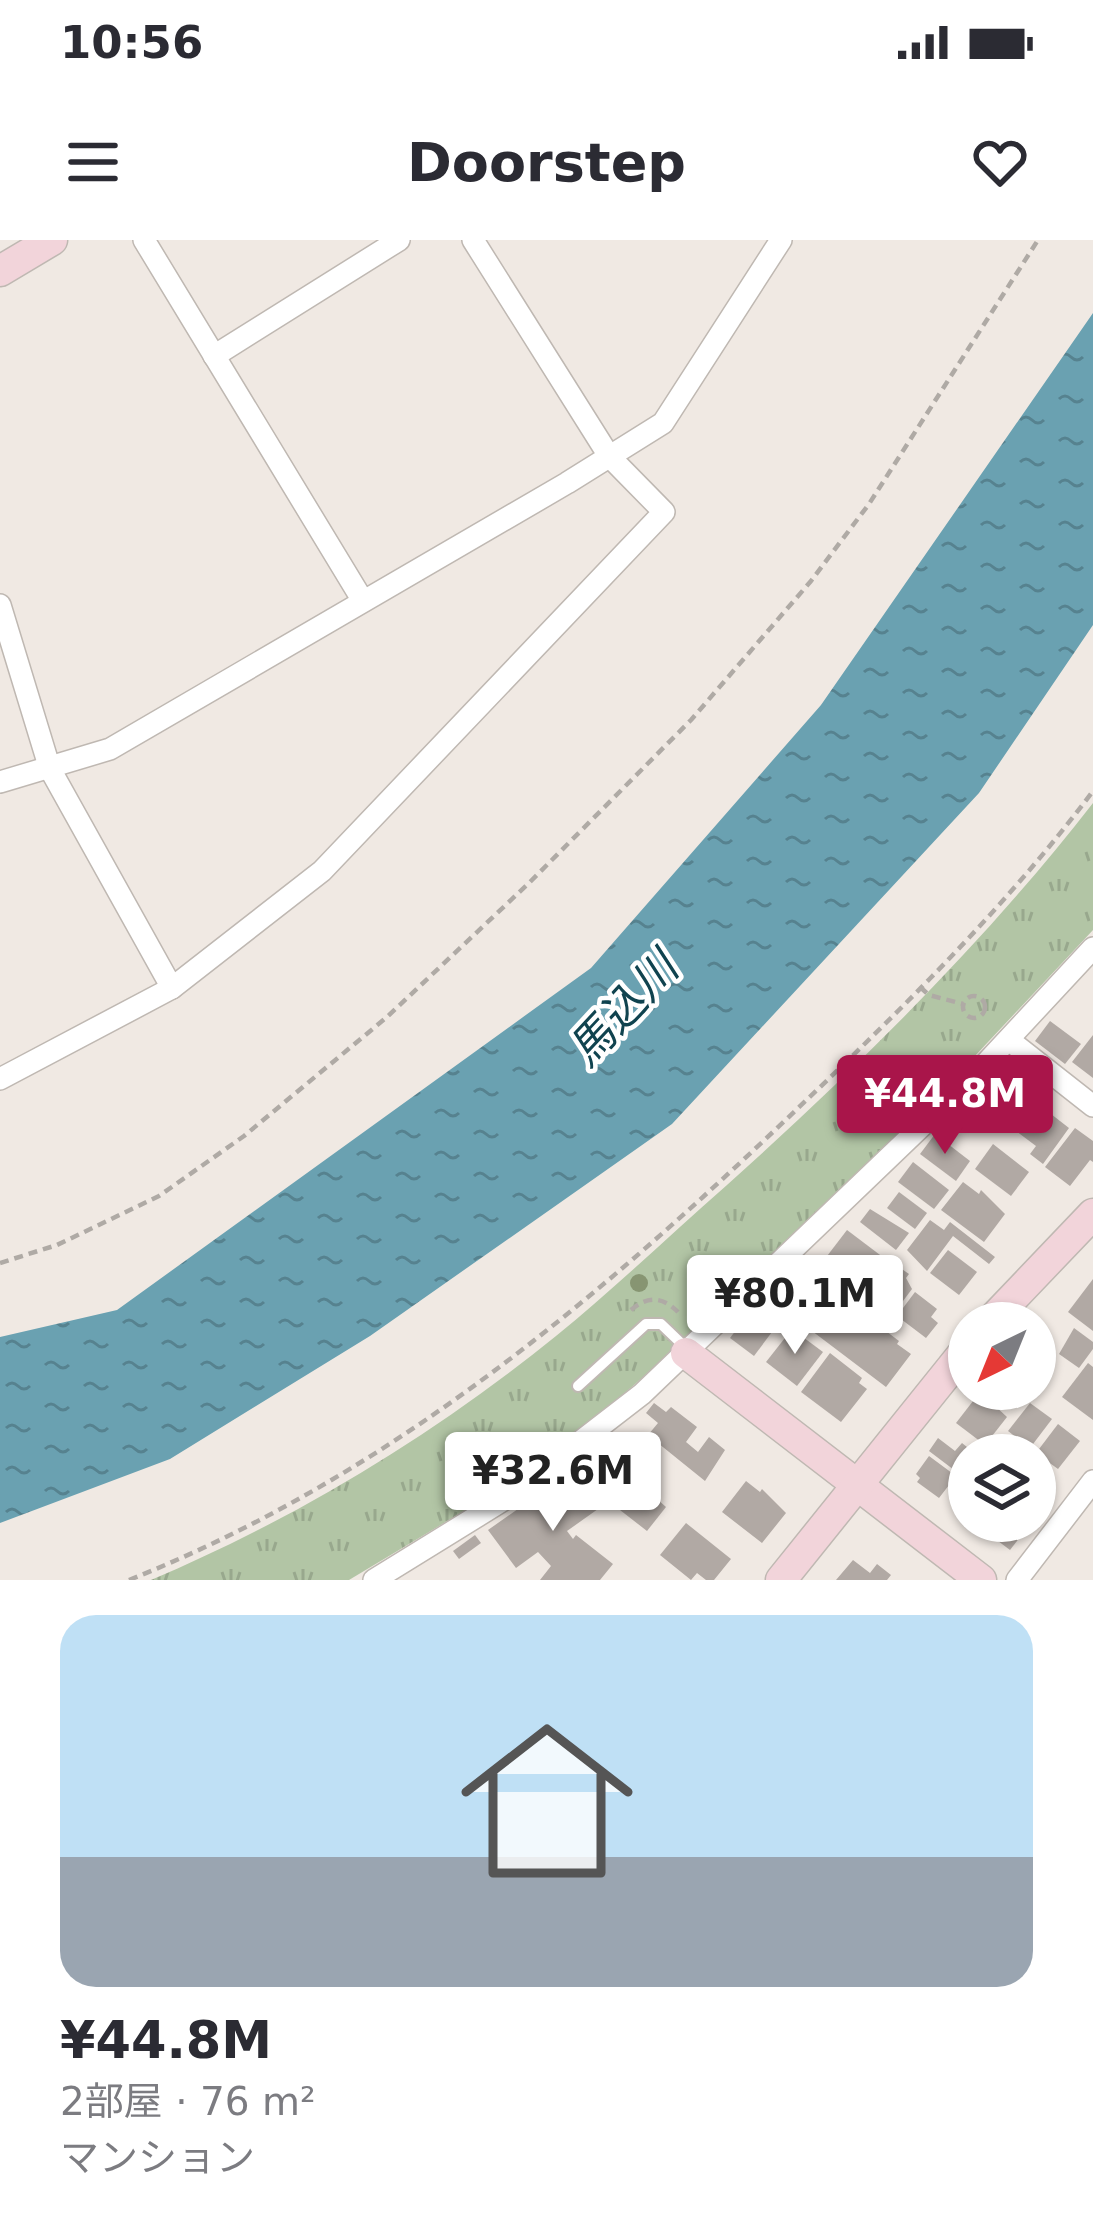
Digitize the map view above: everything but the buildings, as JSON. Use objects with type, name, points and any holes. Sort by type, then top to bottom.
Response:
[{"type":"street","points":[[0,272],[52,240]]},
{"type":"street","points":[[144,240],[362,601]]},
{"type":"street","points":[[214,356],[399,240]]},
{"type":"street","points":[[0,1079],[172,988],[322,871],[664,512],[609,456],[473,240]]},
{"type":"street","points":[[0,782],[110,749],[663,423],[782,240]]},
{"type":"street","points":[[0,605],[50,769],[172,988]]},
{"type":"street","points":[[374,1580],[538,1477],[616,1416],[1009,1040],[1093,948]]},
{"type":"street","points":[[1009,1040],[1093,1106]]},
{"type":"street","points":[[1009,1302],[1093,1214]]},
{"type":"street","points":[[688,1352],[981,1580]]},
{"type":"street","points":[[781,1580],[948,1372]]},
{"type":"street","points":[[1018,1580],[1092,1484]]},
{"type":"lane","points":[[578,1386],[646,1324],[661,1324],[688,1352]]},
{"type":"path","points":[[0,1263],[58,1245],[159,1196],[244,1136],[388,1017],[529,883],[691,720],[811,581],[869,503],[1038,240]]},
{"type":"path","points":[[129,1580],[216,1544],[390,1446],[500,1370],[590,1297],[753,1151],[920,987],[1093,791]]},
{"type":"path","points":[[920,987],[929,995],[963,1004]]},
{"type":"green space","points":[[1093,803],[1093,930],[944,1089],[609,1407],[504,1487],[349,1580],[151,1580],[258,1530],[362,1472],[461,1408],[556,1336],[824,1096],[1009,905]]},
{"type":"water","name":"馬込川","points":[[1093,313],[1093,625],[979,793],[672,1124],[370,1336],[170,1459],[0,1523],[0,1337],[117,1310],[591,968],[821,705]]}]
